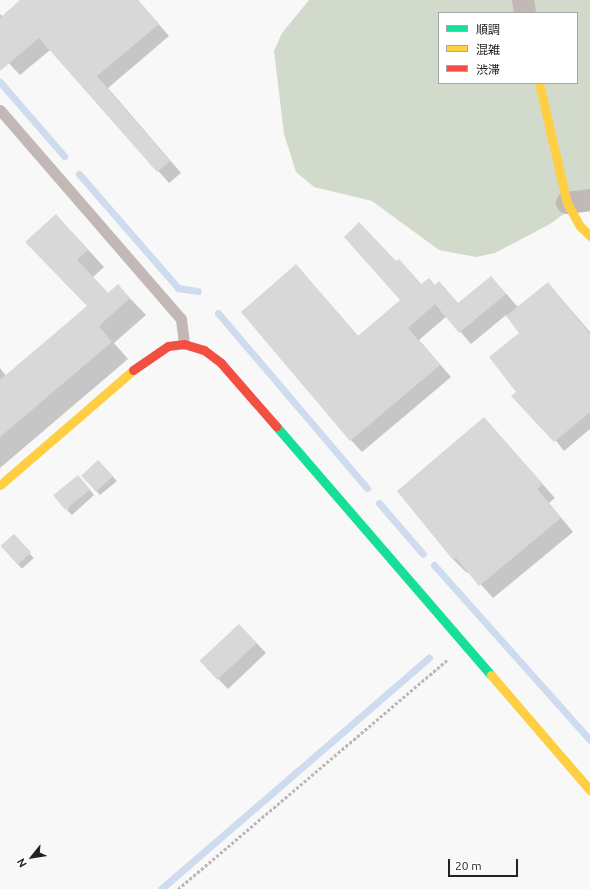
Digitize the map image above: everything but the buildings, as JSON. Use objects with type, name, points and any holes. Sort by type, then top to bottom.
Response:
[{"type":"street","points":[[523,0],[525,12]]},
{"type":"street","points":[[539,84],[567,203],[580,226],[590,236]]},
{"type":"street","points":[[567,203],[590,200]]},
{"type":"street","points":[[0,486],[149,357],[168,346],[184,344],[204,350],[221,363],[590,790]]},
{"type":"lane","points":[[0,110],[181,319],[184,344]]},
{"type":"path","points":[[178,889],[465,645]]},
{"type":"green space","points":[[309,0],[590,0],[590,195],[550,224],[495,253],[476,257],[439,250],[372,201],[314,187],[296,172],[284,134],[274,51],[282,33]]},
{"type":"waterway","points":[[0,82],[64,156]]},
{"type":"waterway","points":[[79,174],[178,288],[198,291]]},
{"type":"waterway","points":[[218,313],[367,488]]},
{"type":"waterway","points":[[379,503],[423,554]]},
{"type":"waterway","points":[[434,565],[590,740]]},
{"type":"waterway","points":[[161,889],[429,658]]},
{"type":"traffic: fast","points":[[276,426],[491,675]]},
{"type":"traffic: slow","points":[[539,84],[567,203],[580,226],[590,236]]},
{"type":"traffic: slow","points":[[0,485],[133,370]]},
{"type":"traffic: slow","points":[[491,675],[590,790]]},
{"type":"traffic: jam","points":[[133,370],[168,346],[184,344],[204,350],[221,363],[276,426]]}]
